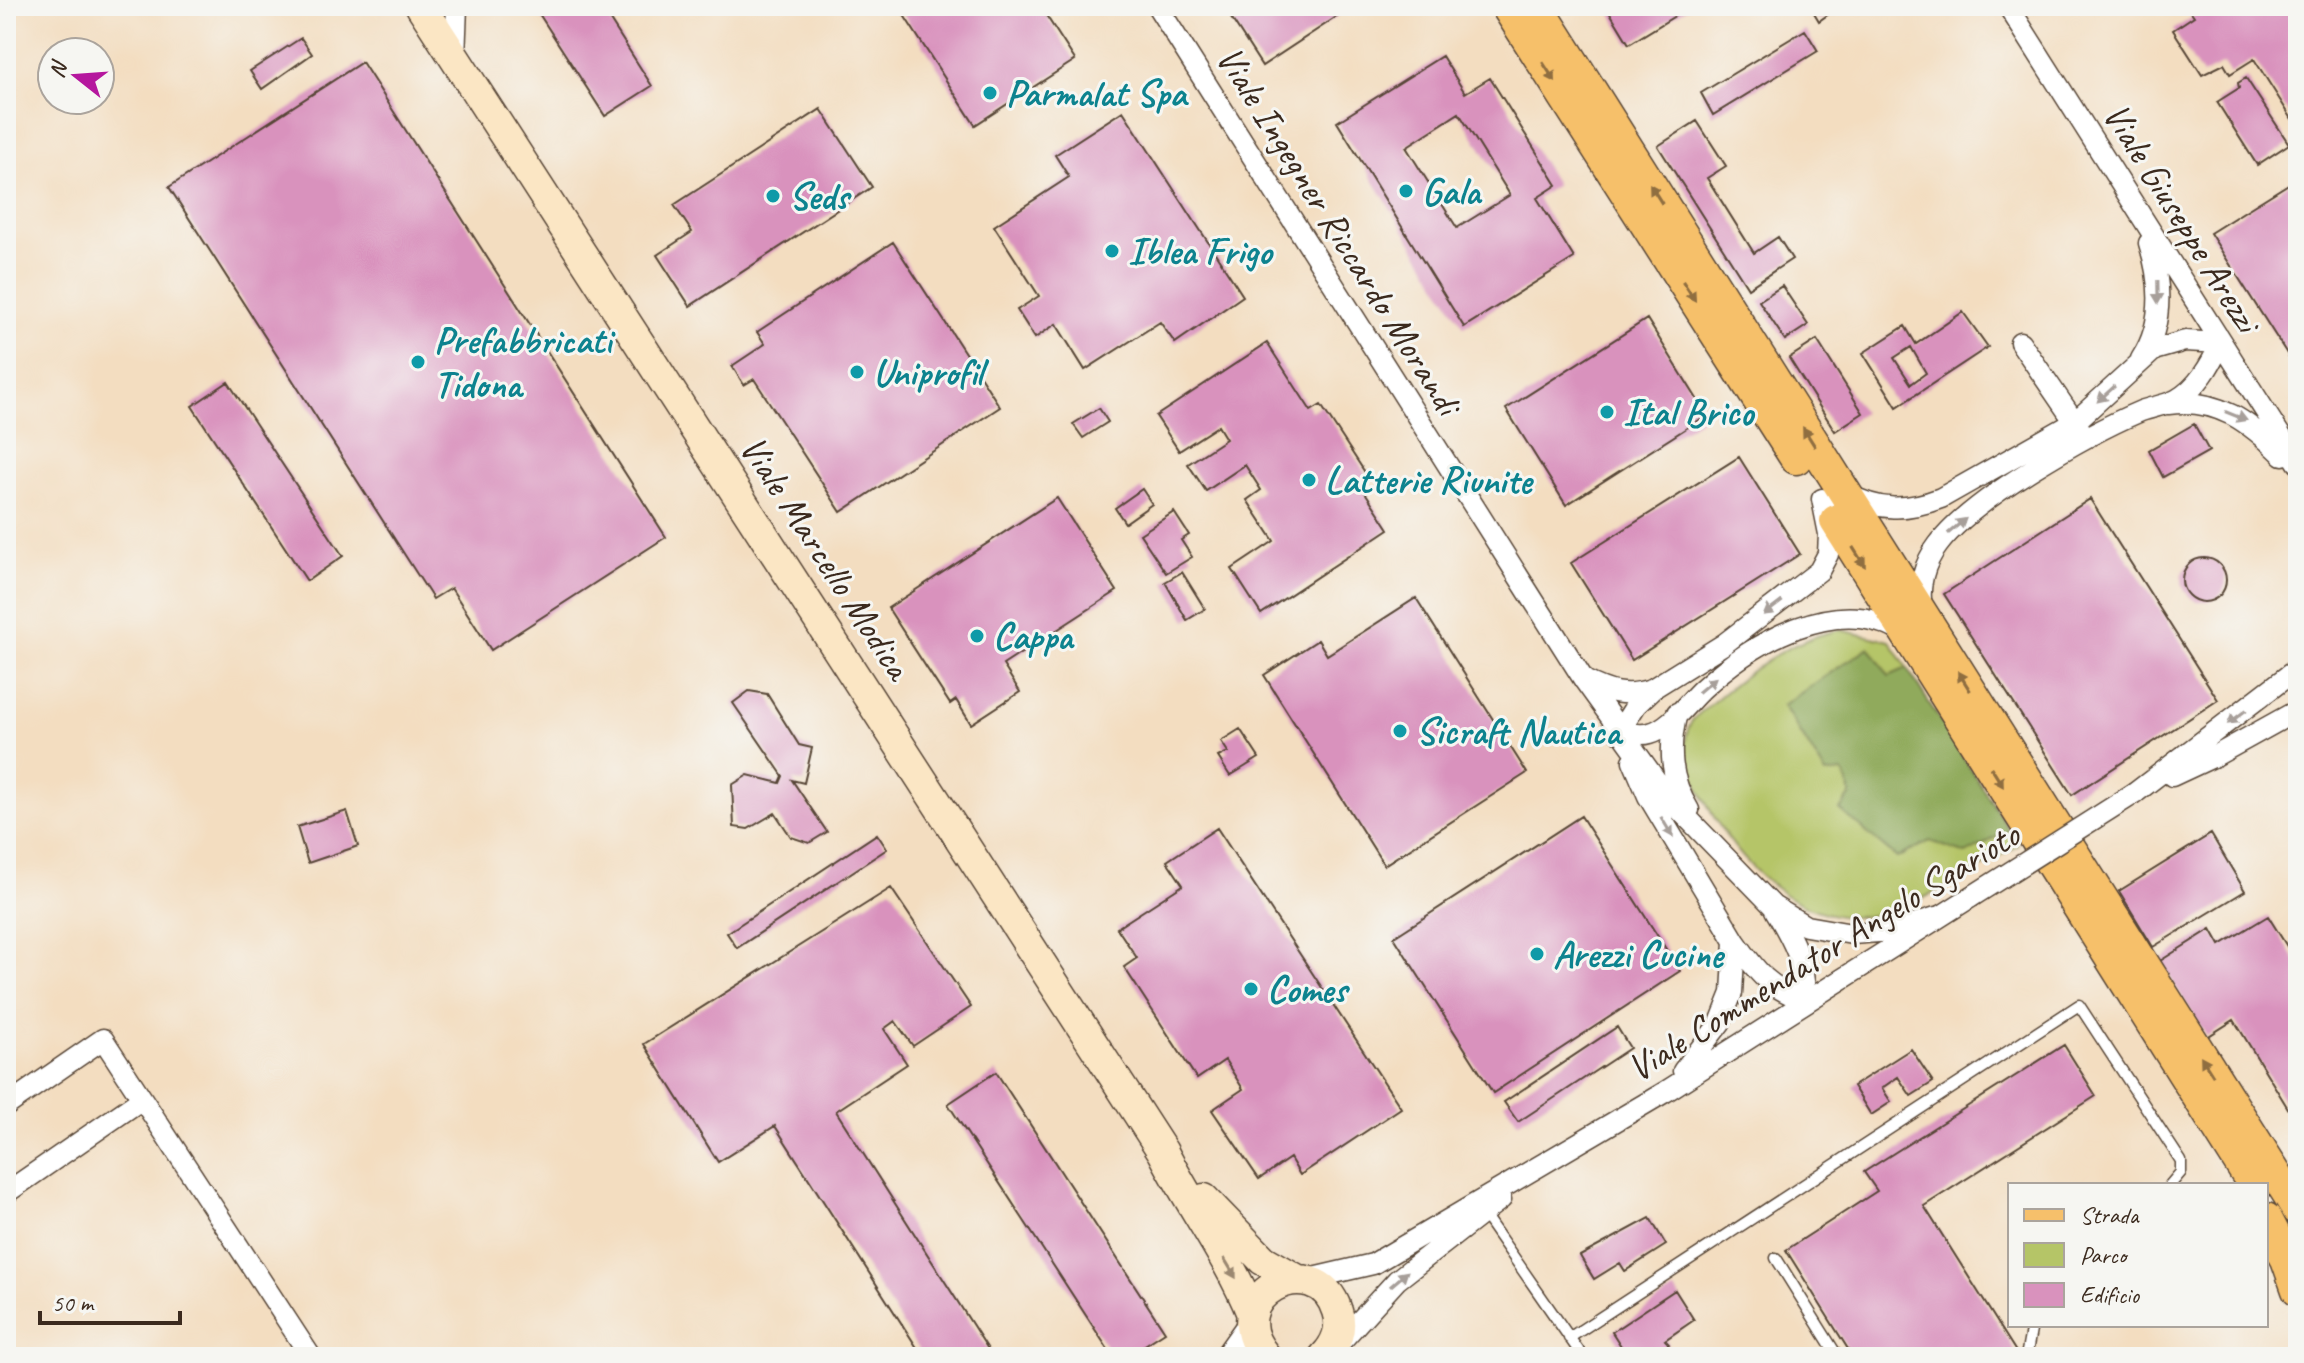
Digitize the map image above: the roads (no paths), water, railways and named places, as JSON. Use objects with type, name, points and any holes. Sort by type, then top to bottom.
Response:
[{"type":"main road","points":[[1507,6],[1833,495]]},
{"type":"main road","points":[[1537,6],[1833,495],[2239,1138],[2298,1209]]},
{"type":"main road","points":[[2239,1138],[2248,1183]]},
{"type":"main road","points":[[2239,1138],[2253,1183]]},
{"type":"main road","points":[[2239,1138],[2286,1171],[2298,1190]]},
{"type":"main road","points":[[2268,1207],[2298,1256]]},
{"type":"main road","points":[[2268,1223],[2298,1290]]},
{"type":"street","name":"Viale Marcello Modica","points":[[421,6],[1163,1152]]},
{"type":"street","points":[[455,58],[457,6]]},
{"type":"street","name":"Viale Ingegner Riccardo Morandi","points":[[1157,6],[1619,732]]},
{"type":"street","name":"Viale Giuseppe Arezzi","points":[[2008,6],[2298,466]]},
{"type":"street","points":[[2136,367],[2149,347],[2159,299],[2157,268],[2141,217]]},
{"type":"street","points":[[2020,342],[2081,430]]},
{"type":"street","points":[[1619,732],[1650,733],[1745,656],[1801,626],[1839,617],[1867,617],[1917,628],[1923,575],[1946,534],[2081,430],[2154,350],[2169,344],[2221,343]]},
{"type":"street","points":[[2160,405],[2190,389],[2221,343]]},
{"type":"street","points":[[1584,680],[1621,694],[1634,695],[1655,687],[1724,644],[1819,571],[1828,554],[1833,495],[1876,506],[1919,507],[2081,430],[2160,405],[2182,402],[2250,422],[2298,466]]},
{"type":"street","points":[[2135,793],[2298,668]]},
{"type":"street","points":[[1655,687],[1627,715],[1619,732],[1648,796],[1756,971],[1779,991],[1805,1000],[1805,975],[1797,948],[1773,906]]},
{"type":"street","points":[[2217,755],[2298,710]]},
{"type":"street","points":[[1677,713],[1670,747],[1673,772],[1681,798],[1710,844]]},
{"type":"street","points":[[2135,793],[2298,721]]},
{"type":"street","points":[[1619,732],[1710,844],[1773,906],[1806,926],[1852,934],[1892,931],[1936,917]]},
{"type":"street","name":"Viale Commendator Angelo Sgarioto","points":[[1545,1164],[1665,1092],[1805,1000],[2135,793]]},
{"type":"street","points":[[1665,1092],[1702,1050],[1720,1023],[1732,993],[1735,941]]},
{"type":"street","points":[[6,1106],[103,1039],[311,1357]]},
{"type":"street","points":[[6,1193],[142,1099]]},
{"type":"street","points":[[1163,1152],[1236,1236],[1263,1260],[1324,1290],[1332,1299],[1339,1321],[1339,1346]]},
{"type":"street","points":[[1163,1152],[1190,1204],[1235,1277],[1251,1317],[1252,1334],[1266,1357]]},
{"type":"street","points":[[1339,1346],[1397,1280],[1545,1164]]},
{"type":"street","points":[[1224,1357],[1264,1292],[1286,1280],[1301,1280],[1373,1264],[1437,1223],[1545,1164]]},
{"type":"lane","points":[[1569,1338],[2079,1005],[2181,1161],[2181,1172],[2172,1183]]},
{"type":"lane","points":[[1483,1213],[1583,1357]]},
{"type":"lane","points":[[1776,1258],[1838,1357]]},
{"type":"lane","points":[[2026,1357],[2032,1327]]},
{"type":"place","name":"Parmalat Spa","points":[[990,93]]},
{"type":"place","name":"Gala","points":[[1406,191]]},
{"type":"place","name":"Seds","points":[[773,196]]},
{"type":"place","name":"Iblea Frigo","points":[[1112,251]]},
{"type":"place","name":"Prefabbricati Tidona","points":[[418,362]]},
{"type":"place","name":"Uniprofil","points":[[857,372]]},
{"type":"place","name":"Ital Brico","points":[[1607,412]]},
{"type":"place","name":"Latterie Riunite","points":[[1309,480]]},
{"type":"place","name":"Cappa","points":[[977,636]]},
{"type":"place","name":"Sicraft Nautica","points":[[1400,731]]},
{"type":"place","name":"Arezzi Cucine","points":[[1537,954]]},
{"type":"place","name":"Comes","points":[[1251,989]]}]
